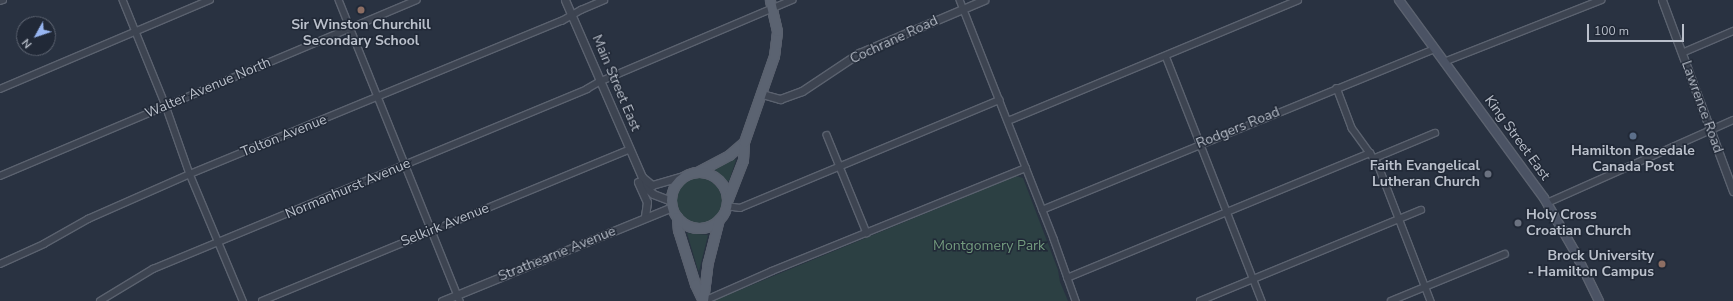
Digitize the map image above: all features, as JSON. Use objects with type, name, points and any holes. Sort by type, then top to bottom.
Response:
[{"type":"main road","name":"King Street East","points":[[1399,0],[1547,203],[1599,301]]},
{"type":"main road","points":[[704,301],[708,262],[720,219],[743,160],[744,142],[762,94],[777,42],[777,31],[771,4]]},
{"type":"main road","points":[[704,301],[695,284],[678,230],[677,217],[671,204],[674,186],[684,176],[720,161],[744,142]]},
{"type":"main road","points":[[695,172],[709,174],[720,182],[724,189],[726,203]]},
{"type":"main road","points":[[677,217],[688,226],[696,228],[712,225],[720,219]]},
{"type":"street","points":[[124,0],[166,106],[190,174],[242,301]]},
{"type":"street","points":[[0,89],[210,0]]},
{"type":"street","points":[[339,0],[459,298]]},
{"type":"street","name":"Walter Avenue North","points":[[0,176],[416,0]]},
{"type":"street","name":"Main Street East","points":[[564,0],[642,177],[643,185],[652,193],[671,204]]},
{"type":"street","name":"Tolton Avenue","points":[[0,264],[51,241],[88,219],[190,174],[378,98],[572,16],[604,0]]},
{"type":"street","name":"Normanhurst Avenue","points":[[100,301],[109,298],[153,269],[587,89],[599,82],[771,4],[792,0]]},
{"type":"street","points":[[960,0],[1008,121],[1076,301]]},
{"type":"street","name":"Cochrane Road","points":[[762,94],[780,99],[802,91],[859,53],[984,0]]},
{"type":"street","points":[[1008,121],[1298,0]]},
{"type":"street","points":[[1444,62],[1601,0]]},
{"type":"street","name":"Lawrence Road","points":[[1662,0],[1733,191]]},
{"type":"street","points":[[1682,53],[1733,31]]},
{"type":"street","name":"Rodgers Road","points":[[1042,210],[1200,143],[1434,49]]},
{"type":"street","points":[[1166,56],[1262,301]]},
{"type":"street","points":[[1337,88],[1352,128],[1375,158],[1431,301]]},
{"type":"street","points":[[726,203],[740,208],[840,164],[999,100]]},
{"type":"street","points":[[1547,203],[1733,120]]},
{"type":"street","points":[[1375,158],[1435,133]]},
{"type":"street","points":[[827,135],[867,233]]},
{"type":"street","name":"Selkirk Avenue","points":[[262,301],[629,150]]},
{"type":"street","points":[[1067,278],[1370,153]]},
{"type":"street","points":[[704,301],[1026,168]]},
{"type":"street","points":[[638,170],[638,185],[647,207],[645,218]]},
{"type":"street","points":[[642,177],[652,184],[684,176]]},
{"type":"street","name":"Strathearne Avenue","points":[[442,301],[459,298],[645,218],[671,204]]},
{"type":"street","points":[[1200,301],[1421,210]]},
{"type":"street","points":[[1391,301],[1505,254]]},
{"type":"green space","points":[[735,159],[736,160],[729,181],[727,181],[714,169]]},
{"type":"green space","name":"Montgomery Park","points":[[1016,176],[1023,178],[1058,270],[1060,282],[1068,301],[713,301]]},
{"type":"green space","points":[[694,178],[704,178],[712,182],[718,188],[722,196],[722,206],[718,214],[712,220],[704,224],[694,224],[686,220],[680,214],[676,206],[676,196],[680,188],[686,182]]},
{"type":"green space","points":[[687,233],[708,235],[699,271],[698,270]]},
{"type":"place","name":"Sir Winston Churchill Secondary School","points":[[361,10]]},
{"type":"place","name":"Hamilton Rosedale Canada Post","points":[[1633,136]]},
{"type":"place","name":"Faith Evangelical Lutheran Church","points":[[1488,174]]},
{"type":"place","name":"Holy Cross Croatian Church","points":[[1518,223]]},
{"type":"place","name":"Brock University - Hamilton Campus","points":[[1662,264]]}]
